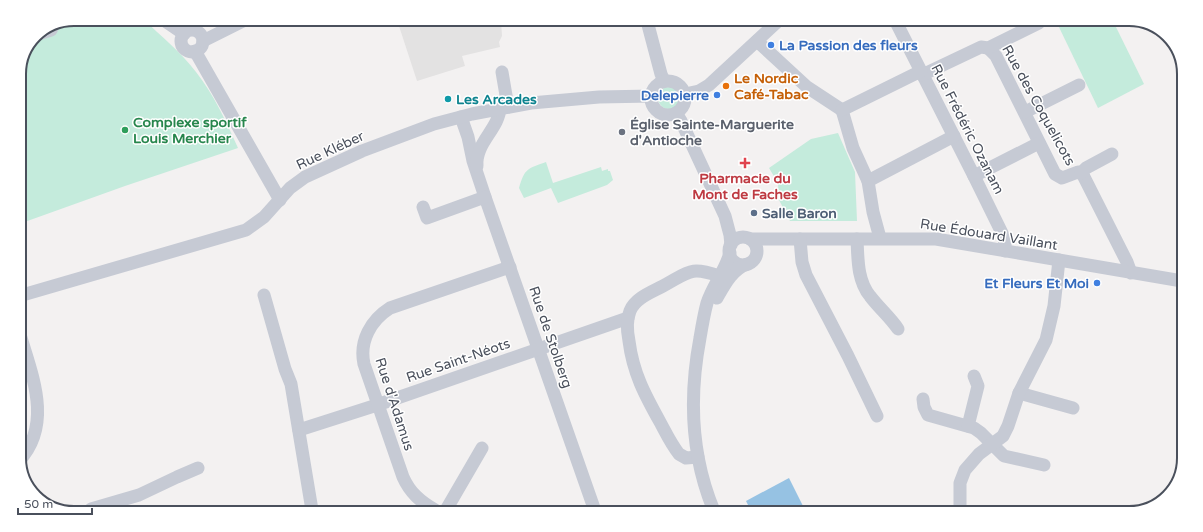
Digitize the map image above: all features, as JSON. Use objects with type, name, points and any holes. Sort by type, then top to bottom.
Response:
[{"type":"street","points":[[172,26],[184,34],[189,31],[196,31],[201,35],[199,46],[280,200]]},
{"type":"street","points":[[199,46],[234,26]]},
{"type":"street","points":[[648,26],[664,82]]},
{"type":"street","points":[[685,94],[699,91],[709,85],[773,26]]},
{"type":"street","name":"Rue Frédéric Ozanam","points":[[898,26],[1002,233],[1005,243],[1005,251]]},
{"type":"street","points":[[842,110],[981,47],[988,48],[1033,26]]},
{"type":"street","points":[[757,41],[807,86],[842,110],[853,148],[868,181],[873,212],[880,238]]},
{"type":"street","name":"Rue des Coquelicots","points":[[988,48],[996,56],[1055,174],[1062,178],[1075,173],[1081,173]]},
{"type":"street","points":[[502,72],[504,107]]},
{"type":"street","points":[[669,81],[677,83],[683,89],[685,94],[683,105],[676,113],[668,114],[658,110],[653,104],[652,96],[655,88],[664,82],[669,81]]},
{"type":"street","points":[[1025,112],[1079,85]]},
{"type":"street","name":"Rue Kléber","points":[[26,294],[236,234],[264,217],[297,182],[362,151],[410,133],[461,117],[504,107],[564,100],[652,96]]},
{"type":"street","name":"Rue de Stolberg","points":[[477,174],[476,159],[478,154],[504,107]]},
{"type":"street","points":[[676,113],[725,216],[730,235],[730,249],[733,260],[737,263],[751,262],[757,249],[756,244],[736,230],[725,216]]},
{"type":"street","name":"Rue de Stolberg","points":[[461,117],[485,198],[593,506]]},
{"type":"street","points":[[868,181],[954,136]]},
{"type":"street","points":[[974,176],[1039,143]]},
{"type":"street","points":[[1112,154],[1086,168],[1081,173],[1127,262],[1131,273]]},
{"type":"street","points":[[423,207],[427,218],[485,198]]},
{"type":"street","points":[[712,506],[704,483],[698,457],[694,425],[694,373],[707,302],[726,263],[730,249],[738,238],[748,238]]},
{"type":"street","name":"Rue Édouard Vaillant","points":[[748,238],[936,239],[1177,280]]},
{"type":"street","points":[[795,239],[806,275],[877,416]]},
{"type":"street","name":"Rue Édouard Vaillant","points":[[700,338],[712,308],[725,284],[736,270],[751,262],[767,247],[795,239]]},
{"type":"street","points":[[857,239],[859,267],[865,289],[898,329]]},
{"type":"street","points":[[960,506],[960,483],[965,470],[974,459],[1000,440],[1006,432],[1019,393],[1042,349],[1048,333],[1054,306],[1059,260]]},
{"type":"street","name":"Rue d'Adamus","points":[[429,506],[416,498],[406,484],[377,405],[363,358],[366,337],[376,320],[385,311],[395,306],[510,267]]},
{"type":"street","points":[[698,457],[686,458],[679,454],[641,388],[630,352],[627,331],[628,318],[630,311],[639,300],[690,271],[702,271],[719,276]]},
{"type":"street","points":[[264,295],[285,370],[290,380],[311,506]]},
{"type":"street","name":"Rue Saint-Néots","points":[[299,430],[377,405],[628,318]]},
{"type":"street","points":[[26,354],[36,388],[39,409],[38,420],[32,442],[26,451]]},
{"type":"street","points":[[968,426],[978,386],[974,376]]},
{"type":"street","points":[[1019,393],[1073,408]]},
{"type":"street","points":[[923,399],[924,407],[928,415],[968,426],[978,431],[1004,456],[1044,465]]},
{"type":"street","points":[[448,506],[482,448]]},
{"type":"street","points":[[102,506],[140,495],[198,468]]},
{"type":"shaded area","points":[[399,26],[501,26],[502,36],[499,42],[500,47],[462,56],[465,66],[417,81]]},
{"type":"green space","name":"Complexe sportif Louis Merchier","points":[[68,26],[151,26],[171,44],[202,81],[219,108],[238,148],[26,221],[26,71],[31,53],[42,38],[50,32]]},
{"type":"green space","points":[[1058,26],[1115,26],[1144,84],[1098,108]]},
{"type":"green space","points":[[669,87],[677,90],[680,98],[677,106],[669,109],[661,106],[658,98],[661,90]]},
{"type":"green space","points":[[838,133],[855,172],[857,221],[790,221],[779,200],[778,183],[769,168],[811,139]]},
{"type":"green space","points":[[546,162],[553,183],[601,167],[602,171],[608,169],[608,171],[610,171],[613,180],[607,185],[558,203],[551,188],[524,198],[519,188],[523,176],[531,168]]},
{"type":"water","points":[[789,478],[803,506],[748,506],[746,501]]},
{"type":"place","name":"La Passion des fleurs","points":[[771,45]]},
{"type":"place","name":"Le Nordic Café-Tabac","points":[[726,86]]},
{"type":"place","name":"Delepierre","points":[[717,95]]},
{"type":"place","name":"Les Arcades","points":[[448,99]]},
{"type":"place","name":"Complexe sportif Louis Merchier","points":[[125,130]]},
{"type":"place","name":"Église Sainte-Marguerite d'Antioche","points":[[622,132]]},
{"type":"place","name":"Pharmacie du Mont de Faches","points":[[745,163]]},
{"type":"place","name":"Salle Baron","points":[[754,213]]},
{"type":"place","name":"Et Fleurs Et Moi","points":[[1097,283]]}]
